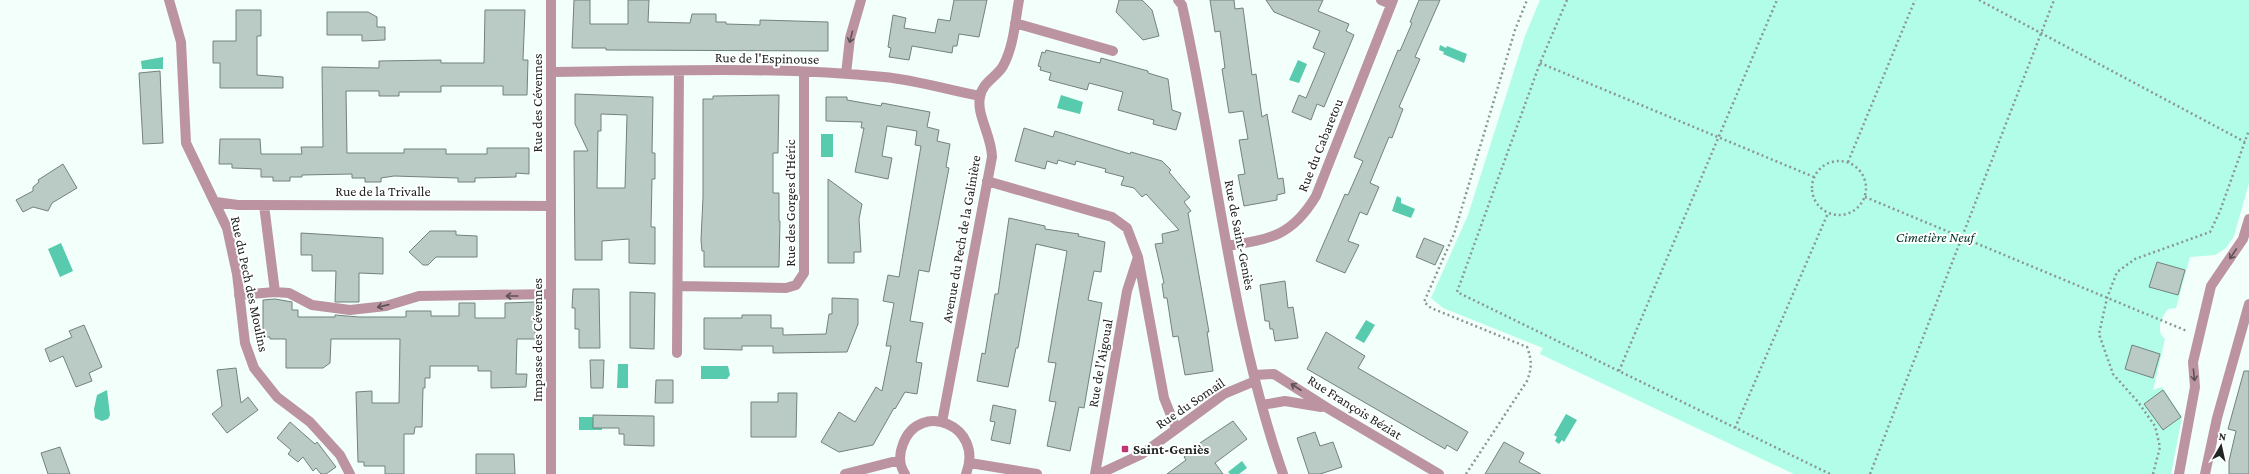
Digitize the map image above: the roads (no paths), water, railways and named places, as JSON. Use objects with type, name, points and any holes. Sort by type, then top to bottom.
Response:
[{"type":"street","name":"Rue du Pech des Moulins","points":[[169,0],[181,42],[186,143],[216,202],[227,228],[246,343],[254,368],[277,397],[315,428],[340,455],[350,474]]},
{"type":"street","name":"Rue des Cévennes","points":[[550,206],[551,0]]},
{"type":"street","points":[[846,74],[850,38],[861,0]]},
{"type":"street","points":[[980,96],[985,84],[1003,67],[1010,50],[1019,0]]},
{"type":"street","name":"Rue de Saint-Geniès","points":[[1178,0],[1182,5],[1193,55],[1227,246],[1254,378],[1283,474]]},
{"type":"street","name":"Rue du Cabaretou","points":[[1227,246],[1270,238],[1299,221],[1309,208],[1316,196],[1392,2],[1381,0]]},
{"type":"street","points":[[1015,23],[1113,51]]},
{"type":"street","name":"Rue de l'Espinouse","points":[[551,72],[679,71],[804,72],[846,74],[886,77],[980,96]]},
{"type":"street","points":[[677,353],[679,71]]},
{"type":"street","name":"Rue des Gorges d'Héric","points":[[678,286],[786,288],[796,285],[804,273],[804,72]]},
{"type":"street","name":"Avenue du Pech de la Galinière","points":[[942,422],[992,157],[992,145],[979,106],[980,96]]},
{"type":"street","points":[[987,181],[1112,217],[1127,228],[1138,257],[1164,398],[1176,428]]},
{"type":"street","name":"Rue de la Trivalle","points":[[216,202],[264,205],[550,206]]},
{"type":"street","points":[[264,205],[275,292]]},
{"type":"street","name":"Impasse des Cévennes","points":[[550,206],[551,474]]},
{"type":"street","points":[[2179,474],[2195,387],[2193,362],[2211,286],[2243,239],[2249,219]]},
{"type":"street","name":"Rue de l'Aigoual","points":[[1095,474],[1126,291],[1138,257]]},
{"type":"street","points":[[239,295],[275,292],[290,293],[312,304],[350,310],[386,306],[419,296],[550,294]]},
{"type":"street","points":[[2205,474],[2217,418],[2249,304]]},
{"type":"street","name":"Rue François Béziat","points":[[1254,378],[1274,374],[1329,409],[1440,474]]},
{"type":"street","name":"Rue du Somail","points":[[1099,474],[1142,454],[1224,394],[1254,378]]},
{"type":"street","points":[[1262,406],[1285,401],[1298,402],[1329,409]]},
{"type":"street","points":[[905,474],[900,460],[904,439],[911,431],[920,425],[931,422],[942,422],[952,426],[967,441],[970,452],[970,463],[966,474]]},
{"type":"street","points":[[845,474],[900,460]]},
{"type":"street","points":[[970,463],[1037,474]]},
{"type":"place","name":"Saint-Geniès","points":[[1125,449]]},
{"type":"park label","name":"Cimetière Neuf","points":[[1935,237]]}]
